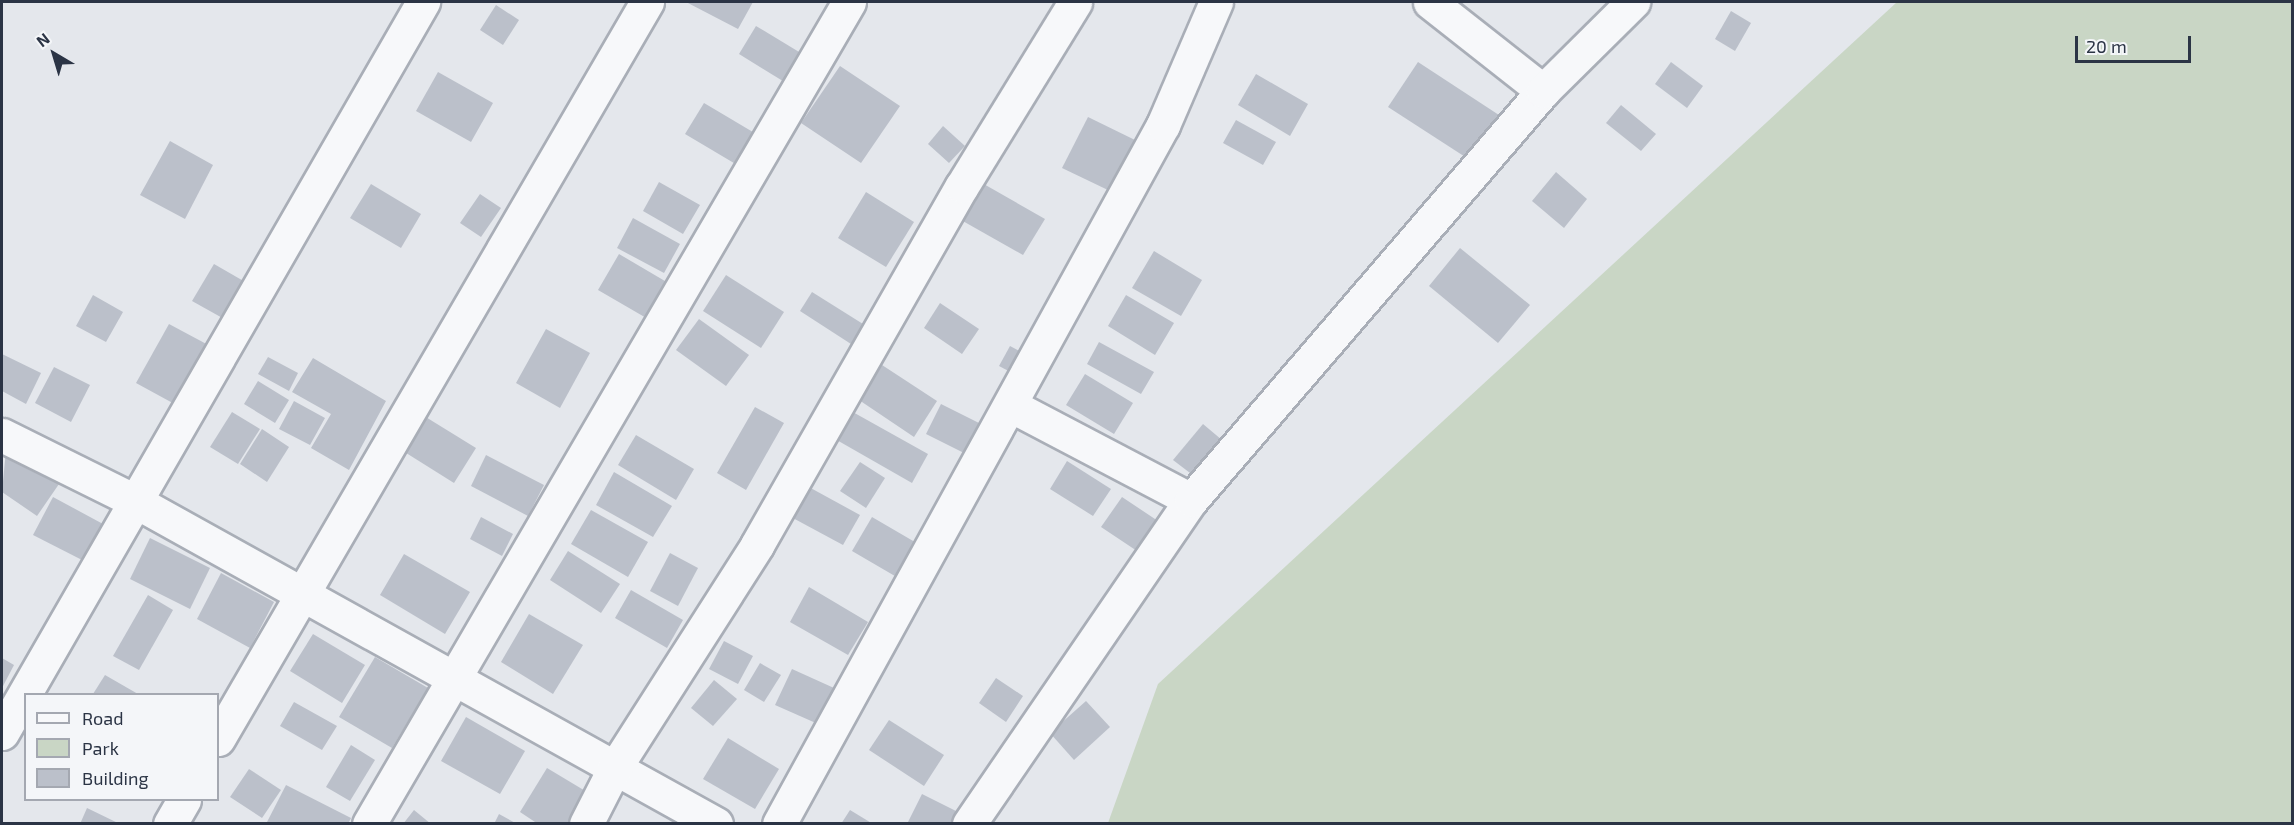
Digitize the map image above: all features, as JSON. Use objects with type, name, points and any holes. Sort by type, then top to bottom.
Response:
[{"type":"street","points":[[24,693],[133,500],[423,2]]},
{"type":"street","points":[[219,738],[299,594],[647,2]]},
{"type":"street","points":[[369,824],[452,675],[849,2]]},
{"type":"street","points":[[586,824],[614,769],[757,545],[962,186],[1075,2]]},
{"type":"street","points":[[779,824],[1012,406],[1163,125],[1216,2]]},
{"type":"street","points":[[1430,2],[1543,91]]},
{"type":"street","points":[[969,824],[1191,500],[1543,91],[1633,2]]},
{"type":"street","points":[[1012,406],[1191,500]]},
{"type":"street","points":[[2,435],[133,500],[299,594],[452,675],[614,769],[716,824]]},
{"type":"street","points":[[2,733],[24,694]]},
{"type":"street","points":[[170,824],[183,801]]},
{"type":"green space","points":[[1897,2],[2292,2],[2292,823],[1108,823],[1158,684]]},
{"type":"building","points":[[686,2],[753,2],[738,29]]},
{"type":"building","points":[[496,5],[519,20],[503,45],[480,30]]},
{"type":"building","points":[[1731,11],[1751,23],[1735,51],[1715,39]]},
{"type":"building","points":[[756,26],[809,58],[791,86],[739,54]]},
{"type":"building","points":[[1418,62],[1502,117],[1473,162],[1388,107]]},
{"type":"building","points":[[1671,62],[1703,86],[1687,108],[1655,84]]},
{"type":"building","points":[[840,66],[900,106],[861,163],[801,123]]},
{"type":"building","points":[[438,72],[493,103],[471,142],[416,111]]},
{"type":"building","points":[[1256,74],[1308,104],[1290,136],[1238,105]]},
{"type":"building","points":[[704,103],[763,138],[744,169],[685,134]]},
{"type":"building","points":[[1621,105],[1656,134],[1641,151],[1606,123]]},
{"type":"building","points":[[1088,117],[1135,140],[1110,191],[1062,168]]},
{"type":"building","points":[[1236,120],[1276,142],[1263,165],[1223,143]]},
{"type":"building","points":[[943,126],[965,146],[949,163],[928,144]]},
{"type":"building","points":[[170,141],[213,165],[185,219],[140,195]]},
{"type":"building","points":[[1556,172],[1587,199],[1564,228],[1532,201]]},
{"type":"building","points":[[659,182],[700,205],[683,234],[643,211]]},
{"type":"building","points":[[982,183],[1045,219],[1023,255],[961,220]]},
{"type":"building","points":[[371,184],[421,214],[401,248],[350,218]]},
{"type":"building","points":[[866,192],[914,222],[886,267],[838,238]]},
{"type":"building","points":[[480,194],[501,208],[481,237],[460,223]]},
{"type":"building","points":[[633,218],[680,244],[664,273],[617,248]]},
{"type":"building","points":[[1460,248],[1530,305],[1498,343],[1429,286]]},
{"type":"building","points":[[1154,251],[1202,280],[1181,316],[1132,288]]},
{"type":"building","points":[[619,254],[670,284],[648,319],[598,290]]},
{"type":"building","points":[[214,264],[247,283],[226,320],[192,301]]},
{"type":"building","points":[[726,275],[784,312],[761,348],[703,311]]},
{"type":"building","points":[[812,292],[863,324],[851,344],[800,311]]},
{"type":"building","points":[[93,295],[123,312],[106,342],[76,326]]},
{"type":"building","points":[[1126,295],[1174,323],[1155,355],[1108,326]]},
{"type":"building","points":[[940,303],[979,329],[962,354],[924,328]]},
{"type":"building","points":[[699,319],[749,355],[726,386],[676,350]]},
{"type":"building","points":[[169,324],[212,347],[180,407],[136,383]]},
{"type":"building","points":[[546,329],[590,353],[560,408],[516,383]]},
{"type":"building","points":[[1099,342],[1154,372],[1141,394],[1087,364]]},
{"type":"building","points":[[1010,346],[1029,356],[1018,376],[999,366]]},
{"type":"building","points":[[2,354],[41,373],[26,404],[2,391]]},
{"type":"building","points":[[268,357],[298,373],[289,391],[258,374]]},
{"type":"building","points":[[313,358],[386,401],[349,470],[311,448],[331,414],[292,392]]},
{"type":"building","points":[[882,365],[937,401],[914,437],[859,400]]},
{"type":"building","points":[[54,367],[90,385],[71,422],[35,403]]},
{"type":"building","points":[[1085,374],[1133,403],[1114,434],[1066,405]]},
{"type":"building","points":[[258,381],[289,400],[275,423],[244,404]]},
{"type":"building","points":[[294,401],[325,418],[310,445],[279,429]]},
{"type":"building","points":[[941,404],[987,427],[972,457],[926,434]]},
{"type":"building","points":[[755,407],[784,423],[746,490],[717,473]]},
{"type":"building","points":[[416,411],[476,448],[454,483],[395,446]]},
{"type":"building","points":[[851,411],[928,454],[912,483],[835,439]]},
{"type":"building","points":[[232,412],[260,429],[238,464],[210,447]]},
{"type":"building","points":[[1203,424],[1222,440],[1194,476],[1173,460]]},
{"type":"building","points":[[262,429],[289,447],[267,482],[240,464]]},
{"type":"building","points":[[636,435],[694,469],[676,500],[618,465]]},
{"type":"building","points":[[6,450],[59,484],[37,516],[2,492]]},
{"type":"building","points":[[486,455],[544,485],[528,516],[471,486]]},
{"type":"building","points":[[1067,461],[1111,489],[1093,516],[1050,489]]},
{"type":"building","points":[[860,462],[885,478],[866,508],[840,491]]},
{"type":"building","points":[[614,472],[672,506],[653,537],[596,505]]},
{"type":"building","points":[[807,486],[860,515],[843,545],[791,517]]},
{"type":"building","points":[[53,497],[103,524],[84,561],[33,535]]},
{"type":"building","points":[[1122,497],[1161,523],[1140,553],[1101,527]]},
{"type":"building","points":[[591,510],[648,542],[628,577],[571,544]]},
{"type":"building","points":[[481,517],[513,534],[502,556],[470,539]]},
{"type":"building","points":[[872,517],[920,545],[900,579],[852,551]]},
{"type":"building","points":[[150,538],[210,568],[190,609],[130,579]]},
{"type":"building","points":[[568,551],[620,584],[601,613],[550,580]]},
{"type":"building","points":[[670,553],[698,568],[678,606],[650,591]]},
{"type":"building","points":[[404,554],[470,592],[445,634],[380,595]]},
{"type":"building","points":[[221,573],[274,602],[250,648],[197,619]]},
{"type":"building","points":[[809,587],[868,622],[848,655],[790,622]]},
{"type":"building","points":[[631,590],[683,620],[667,648],[615,618]]},
{"type":"building","points":[[148,595],[173,610],[139,670],[113,656]]},
{"type":"building","points":[[529,614],[583,645],[553,694],[501,662]]},
{"type":"building","points":[[313,634],[365,665],[342,703],[290,671]]},
{"type":"building","points":[[724,641],[753,656],[738,684],[709,669]]},
{"type":"building","points":[[375,657],[428,688],[392,748],[339,717]]},
{"type":"building","points":[[2,658],[14,665],[2,688]]},
{"type":"building","points":[[760,663],[781,675],[764,702],[744,690]]},
{"type":"building","points":[[792,669],[834,688],[818,724],[775,705]]},
{"type":"building","points":[[105,675],[136,693],[94,693]]},
{"type":"building","points":[[996,678],[1023,696],[1006,722],[979,703]]},
{"type":"building","points":[[714,680],[737,699],[713,726],[691,708]]},
{"type":"building","points":[[1086,701],[1110,727],[1074,760],[1050,733]]},
{"type":"building","points":[[294,702],[337,726],[322,750],[280,726]]},
{"type":"building","points":[[466,717],[525,751],[500,794],[441,761]]},
{"type":"building","points":[[889,720],[944,755],[924,786],[869,750]]},
{"type":"building","points":[[728,738],[779,769],[755,809],[703,779]]},
{"type":"building","points":[[351,745],[375,760],[350,801],[326,787]]},
{"type":"building","points":[[547,768],[587,792],[568,824],[538,824],[520,812]]},
{"type":"building","points":[[249,769],[281,790],[262,818],[230,797]]},
{"type":"building","points":[[286,785],[351,818],[348,824],[267,822]]},
{"type":"building","points":[[922,794],[958,812],[952,824],[907,824]]},
{"type":"building","points":[[87,808],[120,824],[80,824]]},
{"type":"building","points":[[414,810],[431,824],[403,824]]},
{"type":"building","points":[[850,810],[873,824],[841,824]]},
{"type":"building","points":[[499,814],[517,824],[494,824]]}]
